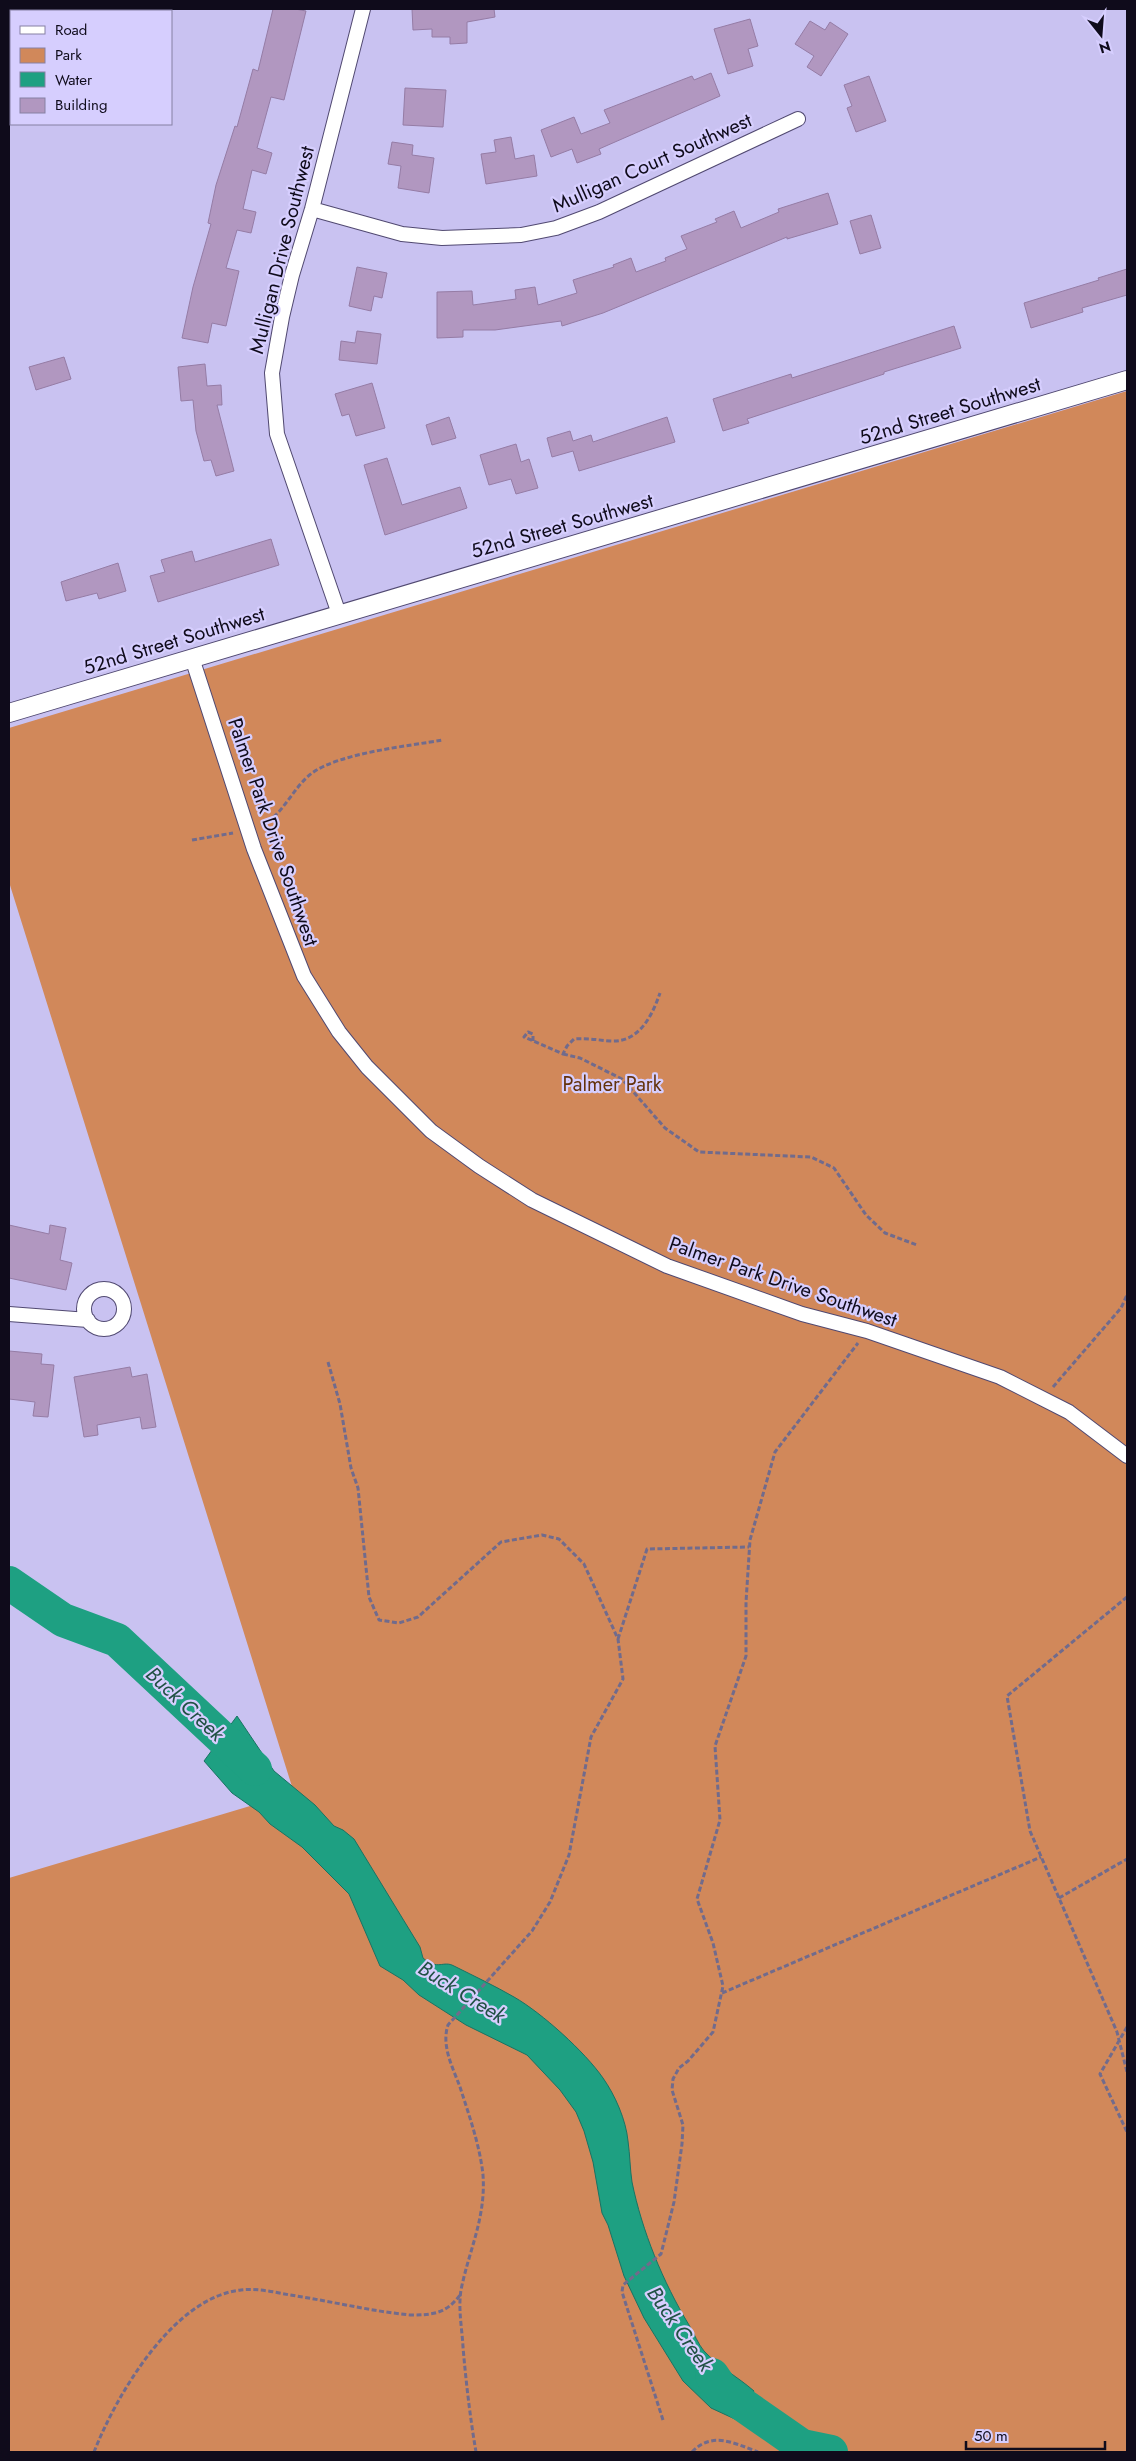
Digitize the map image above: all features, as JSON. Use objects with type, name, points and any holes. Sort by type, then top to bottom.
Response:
[{"type":"street","name":"Mulligan Drive Southwest","points":[[339,614],[277,434],[272,374],[292,275],[312,209],[363,9]]},
{"type":"street","name":"Mulligan Court Southwest","points":[[312,209],[402,234],[442,238],[521,235],[556,228],[599,212],[798,119]]},
{"type":"street","name":"52nd Street Southwest","points":[[9,713],[1127,380]]},
{"type":"street","name":"Palmer Park Drive Southwest","points":[[192,658],[248,830],[304,976],[339,1032],[367,1067],[431,1131],[479,1166],[532,1200],[667,1266],[802,1314],[867,1331],[1000,1377],[1069,1412],[1127,1456]]},
{"type":"street","points":[[9,1314],[88,1320]]},
{"type":"path","points":[[192,840],[248,830],[264,824],[275,815],[303,781],[325,766],[380,752],[443,740]]},
{"type":"path","points":[[563,1054],[567,1046],[574,1039],[618,1041],[631,1036],[649,1020],[660,993]]},
{"type":"path","points":[[533,1041],[563,1054],[587,1061],[622,1079],[665,1128],[691,1149],[699,1152],[811,1157],[825,1162],[834,1168],[876,1226],[893,1237],[917,1245]]},
{"type":"path","points":[[1043,1399],[1121,1308],[1127,1295]]},
{"type":"path","points":[[663,2420],[622,2292],[623,2285],[661,2254],[674,2202],[682,2144],[683,2124],[672,2090],[673,2079],[679,2068],[688,2061],[713,2032],[723,1986],[714,1943],[698,1899],[720,1820],[715,1746],[746,1656],[749,1547],[775,1452],[867,1331]]},
{"type":"path","points":[[328,1362],[340,1404],[351,1468],[358,1488],[369,1598],[379,1620],[399,1623],[418,1617],[501,1542],[542,1535],[559,1539],[584,1564],[618,1639],[623,1679],[591,1737],[569,1854],[550,1902],[532,1931],[448,2025],[446,2032],[448,2053],[471,2124],[483,2174],[484,2199],[480,2225],[461,2294],[460,2306],[468,2400],[476,2452]]},
{"type":"path","points":[[618,1639],[647,1550],[749,1547]]},
{"type":"path","points":[[1127,1597],[1007,1696],[1030,1831],[1119,2041],[1127,2072]]},
{"type":"path","points":[[721,1994],[1041,1857]]},
{"type":"path","points":[[1059,1898],[1127,1859]]},
{"type":"path","points":[[1127,2027],[1100,2074],[1127,2132]]},
{"type":"path","points":[[94,2452],[118,2400],[161,2340],[200,2305],[226,2293],[254,2290],[410,2315],[434,2315],[443,2312],[461,2294]]},
{"type":"path","points":[[692,2452],[704,2442],[722,2439],[758,2452]]},
{"type":"green space","name":"Palmer Park","points":[[1127,391],[1127,2452],[9,2452],[9,1878],[294,1793],[9,882],[9,728]]},
{"type":"water","points":[[237,1716],[274,1771],[315,1805],[334,1826],[343,1830],[354,1839],[420,1947],[423,1958],[436,1965],[450,1964],[525,2004],[574,2045],[603,2078],[616,2100],[622,2116],[627,2133],[632,2182],[636,2200],[654,2256],[662,2274],[704,2351],[754,2391],[737,2420],[711,2408],[683,2381],[644,2318],[624,2276],[608,2225],[602,2213],[593,2162],[584,2131],[576,2112],[560,2090],[527,2055],[466,2025],[419,1995],[403,1980],[380,1966],[349,1894],[302,1847],[232,1793],[204,1761]]},
{"type":"building","points":[[273,9],[306,11],[284,100],[271,97],[257,148],[272,153],[266,174],[252,170],[243,209],[256,212],[251,233],[237,230],[226,268],[239,271],[226,326],[212,323],[208,343],[182,338],[193,287],[211,224],[208,223],[216,185],[235,126],[237,127],[253,69],[258,71]]},
{"type":"building","points":[[412,9],[494,9],[495,17],[467,22],[467,43],[450,44],[450,37],[432,37],[432,29],[413,30]]},
{"type":"building","points":[[750,19],[758,46],[748,49],[753,66],[728,74],[714,29]]},
{"type":"building","points":[[810,21],[825,30],[830,22],[848,34],[821,76],[807,67],[814,56],[795,44]]},
{"type":"building","points":[[711,73],[720,96],[599,149],[601,154],[577,163],[572,149],[551,157],[541,130],[574,117],[581,134],[610,123],[604,110],[692,76],[694,80]]},
{"type":"building","points":[[869,76],[886,121],[856,132],[847,108],[852,106],[844,85]]},
{"type":"building","points":[[405,88],[446,90],[443,127],[403,125]]},
{"type":"building","points":[[511,137],[515,159],[534,155],[537,176],[486,184],[481,154],[496,152],[494,140]]},
{"type":"building","points":[[392,142],[413,145],[412,155],[434,158],[429,193],[398,188],[401,166],[388,164]]},
{"type":"building","points":[[828,193],[838,224],[787,239],[787,237],[603,313],[562,326],[561,321],[495,330],[463,330],[463,337],[437,338],[437,292],[472,291],[473,305],[516,299],[515,290],[535,287],[538,305],[577,293],[573,280],[614,267],[613,265],[631,258],[636,272],[666,261],[665,258],[687,249],[681,236],[717,222],[715,219],[734,211],[741,228],[779,212],[778,209]]},
{"type":"building","points":[[871,215],[881,248],[860,254],[850,221]]},
{"type":"building","points":[[357,267],[387,273],[382,298],[374,296],[371,311],[349,306]]},
{"type":"building","points":[[1127,269],[1127,295],[1082,308],[1083,312],[1031,328],[1024,303],[1099,280],[1098,278]]},
{"type":"building","points":[[954,326],[961,348],[747,419],[749,423],[723,431],[713,399],[791,374],[792,378]]},
{"type":"building","points":[[357,331],[381,334],[377,364],[339,360],[341,341],[355,343]]},
{"type":"building","points":[[64,357],[71,379],[36,390],[29,367]]},
{"type":"building","points":[[205,364],[207,386],[221,385],[222,405],[217,405],[234,471],[216,476],[211,460],[204,461],[196,431],[193,400],[181,401],[178,367]]},
{"type":"building","points":[[372,383],[385,428],[356,436],[349,414],[342,416],[335,394]]},
{"type":"building","points":[[449,417],[456,438],[432,445],[426,425]]},
{"type":"building","points":[[667,417],[675,442],[579,471],[573,451],[552,457],[547,438],[570,431],[573,441],[591,435],[593,442]]},
{"type":"building","points":[[516,444],[521,462],[529,459],[538,488],[516,494],[511,479],[489,485],[480,455]]},
{"type":"building","points":[[387,458],[402,505],[460,487],[467,508],[385,535],[364,465]]},
{"type":"building","points":[[271,539],[279,565],[158,602],[150,576],[165,572],[161,560],[192,551],[195,562]]},
{"type":"building","points":[[118,563],[126,591],[99,599],[97,593],[66,601],[61,582]]},
{"type":"building","points":[[9,1225],[49,1234],[50,1225],[66,1228],[60,1260],[72,1263],[66,1290],[9,1278]]},
{"type":"building","points":[[9,1351],[42,1354],[41,1364],[54,1365],[48,1417],[33,1416],[35,1402],[9,1399]]},
{"type":"building","points":[[130,1367],[132,1377],[147,1374],[156,1427],[142,1429],[140,1417],[97,1425],[98,1435],[84,1437],[74,1377]]},
{"type":"waterway","name":"Buck Creek","points":[[9,1583],[63,1620],[117,1640],[255,1769]]},
{"type":"waterway","name":"Buck Creek","points":[[712,2375],[723,2391],[802,2446],[831,2452]]}]
